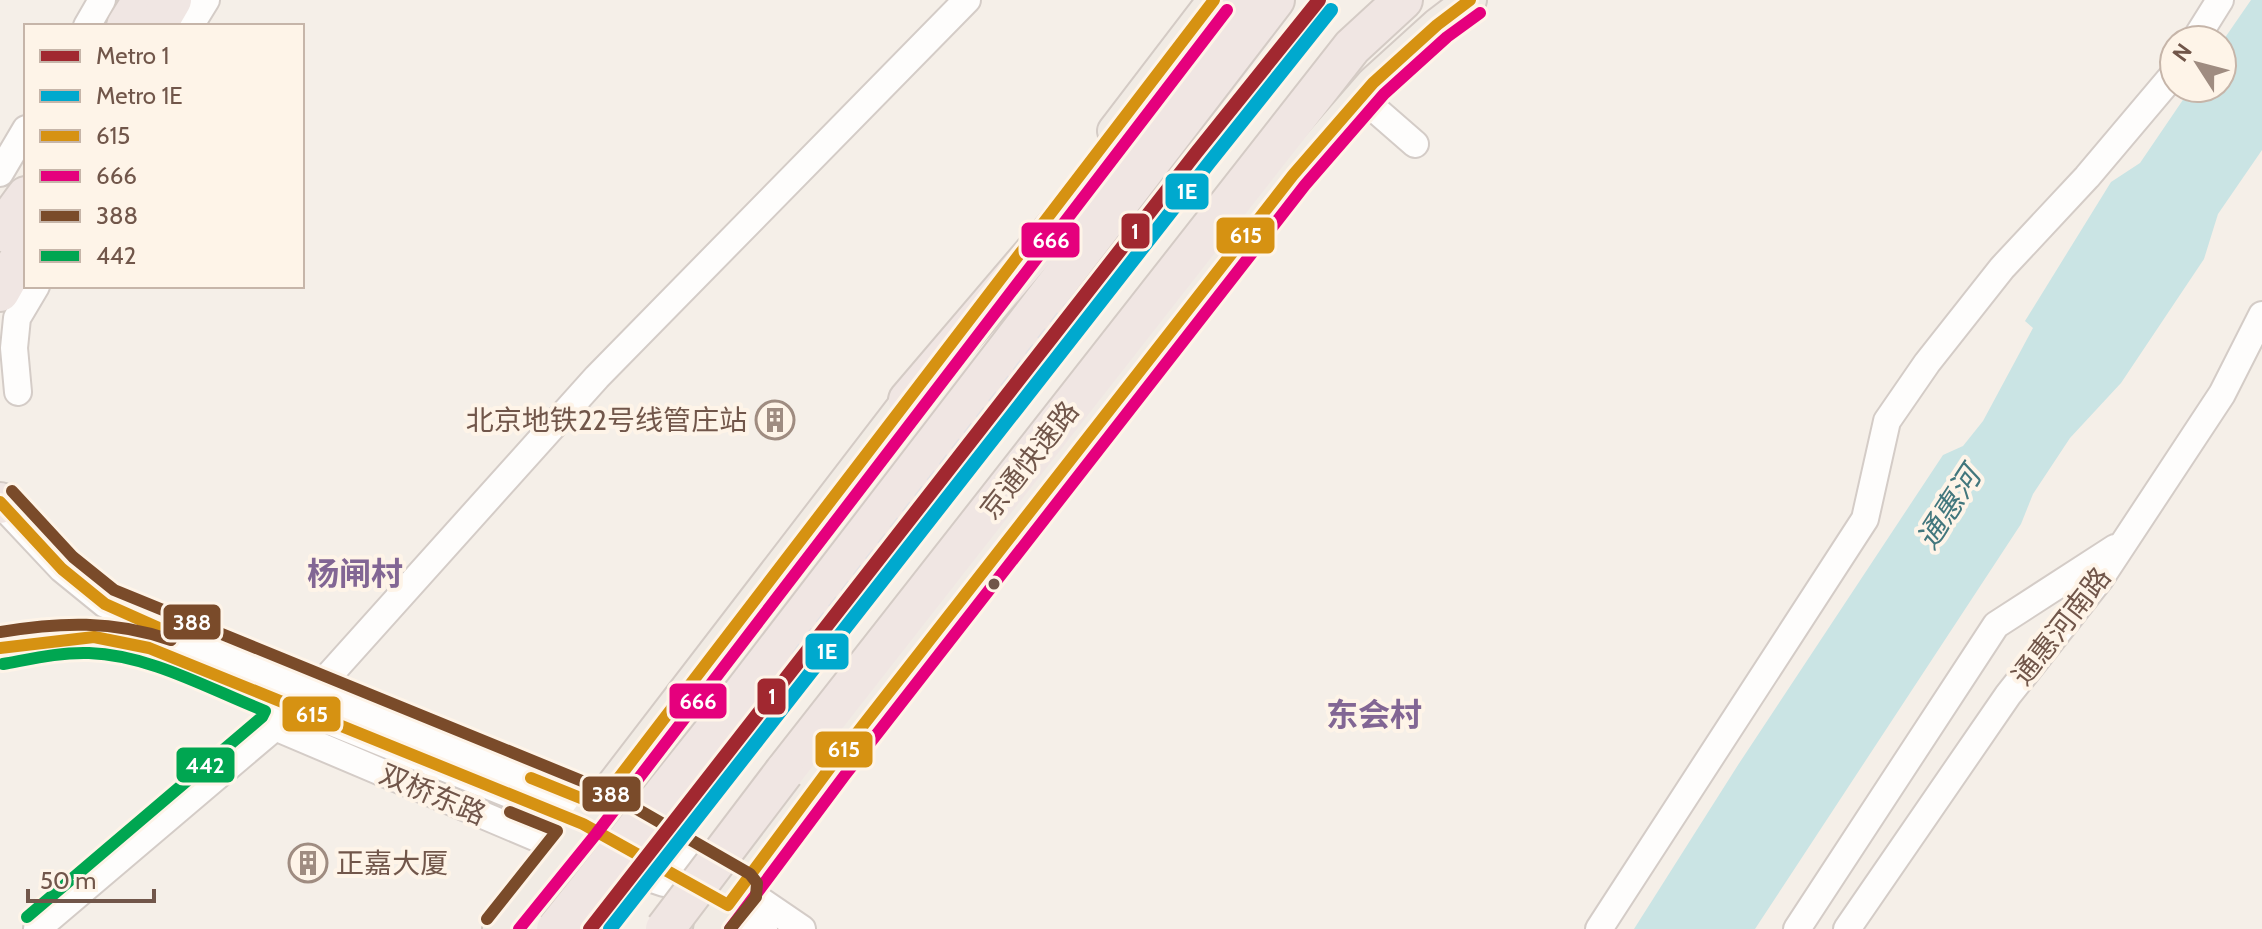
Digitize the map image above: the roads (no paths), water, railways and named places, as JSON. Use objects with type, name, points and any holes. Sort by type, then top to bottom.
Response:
[{"type":"highway","points":[[107,7],[142,0]]},
{"type":"highway","points":[[158,24],[172,0]]},
{"type":"highway","points":[[1352,47],[1392,0]]},
{"type":"highway","name":"京通快速路","points":[[665,929],[784,772],[1352,47],[1403,0]]},
{"type":"highway","points":[[908,400],[1128,142],[1264,2]]},
{"type":"highway","points":[[556,929],[716,728],[1264,2]]},
{"type":"highway","points":[[0,232],[24,199]]},
{"type":"highway","points":[[0,292],[24,250]]},
{"type":"main road","points":[[499,929],[1214,0]]},
{"type":"main road","points":[[727,908],[832,765],[1293,175],[1361,97],[1437,25],[1470,0]]},
{"type":"street","points":[[191,24],[206,0]]},
{"type":"street","points":[[315,691],[597,377],[967,0]]},
{"type":"street","points":[[2205,24],[2220,0]]},
{"type":"street","points":[[89,24],[107,7]]},
{"type":"street","points":[[1599,929],[1865,519],[1887,421],[1927,363],[2002,268],[2087,177],[2158,93]]},
{"type":"street","points":[[1361,97],[1415,144]]},
{"type":"street","points":[[0,173],[24,132]]},
{"type":"street","points":[[18,392],[14,348],[17,318],[35,288]]},
{"type":"street","name":"通惠河南路","points":[[1847,929],[2008,695],[2100,579],[2222,394],[2262,315]]},
{"type":"street","name":"双桥东路","points":[[0,503],[62,569],[105,604],[315,691],[588,817],[764,929]]},
{"type":"street","points":[[1797,929],[1996,625],[2124,542]]},
{"type":"street","name":"双桥东路","points":[[0,648],[94,637],[149,648],[588,817],[727,908],[802,929]]},
{"type":"street","points":[[53,924],[275,727],[287,702]]},
{"type":"street","name":"双桥东路","points":[[275,727],[588,817]]},
{"type":"water","name":"通惠河","points":[[2251,0],[2262,0],[2262,150],[2218,214],[2204,259],[2121,383],[2070,438],[2033,494],[2021,524],[1755,929],[1634,929],[1738,765],[1943,455],[1963,446],[1983,421],[2033,328],[2025,321],[2111,182],[2140,163],[2180,104],[2238,104],[2238,24],[2234,24]]},
{"type":"railway","points":[[726,754],[799,647],[1058,315],[1151,211]]},
{"type":"metro line","name":"1","points":[[590,929],[1319,0]]},
{"type":"metro line","name":"1E","points":[[610,929],[1331,10]]},
{"type":"place","name":"北京地铁22号线管庄站","points":[[775,420]]},
{"type":"place","name":"正嘉大厦","points":[[308,863]]},
{"type":"district","name":"杨闸村","points":[[355,574]]},
{"type":"district","name":"东会村","points":[[1374,715]]}]
